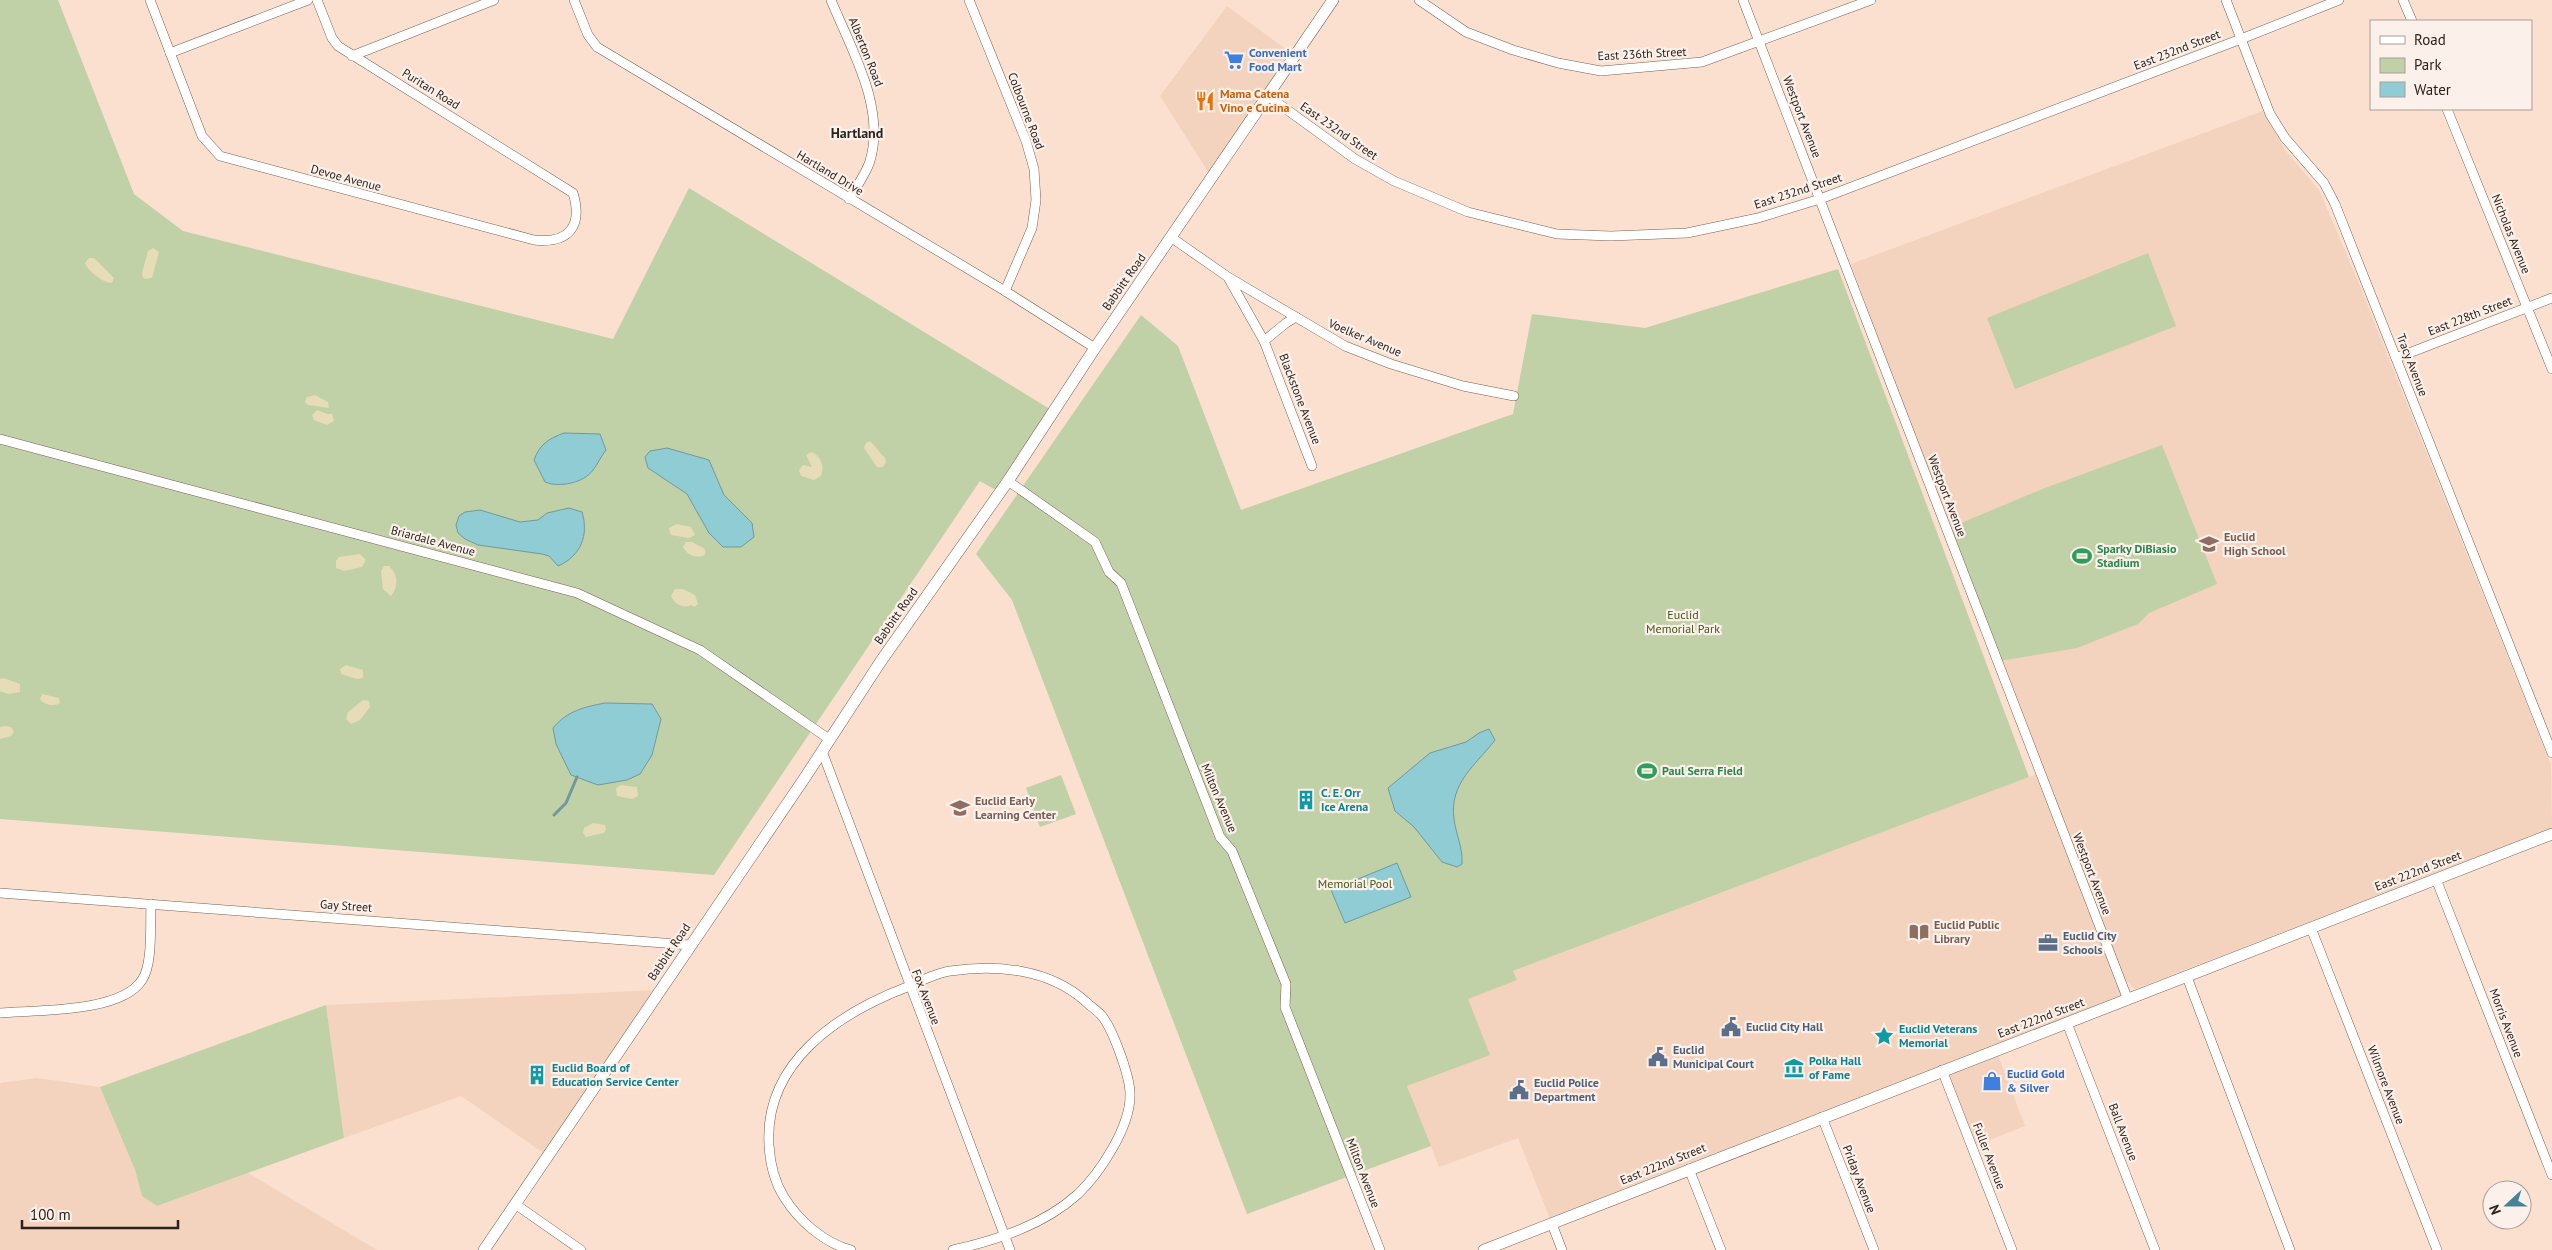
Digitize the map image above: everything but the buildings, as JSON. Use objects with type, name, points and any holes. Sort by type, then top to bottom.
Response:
[{"type":"main road","name":"Babbitt Road","points":[[484,1250],[829,739],[1008,481],[1094,348],[1172,238],[1333,0]]},
{"type":"main road","name":"East 222nd Street","points":[[1484,1250],[2552,834]]},
{"type":"street","name":"Devoe Avenue","points":[[150,0],[202,136],[220,156],[534,240],[550,242],[558,240],[569,231],[576,222],[577,208],[573,193],[554,179]]},
{"type":"street","points":[[170,53],[308,0]]},
{"type":"street","name":"Puritan Road","points":[[318,0],[332,38],[338,46],[554,179]]},
{"type":"street","points":[[352,56],[494,0]]},
{"type":"street","name":"Hartland Drive","points":[[574,0],[588,35],[596,47],[1004,291],[1094,348]]},
{"type":"street","name":"Alberton Road","points":[[831,0],[871,98],[874,134],[869,162],[849,198]]},
{"type":"street","name":"Colbourne Road","points":[[969,0],[1026,141],[1034,170],[1036,200],[1032,228],[1004,291]]},
{"type":"street","name":"East 236th Street","points":[[1419,0],[1466,32],[1513,50],[1558,64],[1601,71],[1702,62],[1759,43],[1871,0]]},
{"type":"street","name":"Westport Avenue","points":[[1743,0],[2128,1000]]},
{"type":"street","name":"Tracy Avenue","points":[[2226,0],[2270,114],[2285,138],[2324,183],[2335,204],[2552,753]]},
{"type":"street","name":"East 232nd Street","points":[[1268,96],[1355,159],[1394,181],[1468,212],[1557,234],[1611,236],[1687,233],[1758,218],[1820,199],[2339,0]]},
{"type":"street","points":[[2404,0],[2412,20]]},
{"type":"street","name":"Nicholas Avenue","points":[[2447,110],[2552,369]]},
{"type":"street","name":"Voelker Avenue","points":[[1172,238],[1228,277],[1327,337],[1391,364],[1463,386],[1514,396]]},
{"type":"street","name":"Blackstone Avenue","points":[[1228,277],[1264,342],[1312,466]]},
{"type":"street","name":"East 228th Street","points":[[2396,358],[2552,298]]},
{"type":"street","points":[[1264,342],[1296,317]]},
{"type":"street","name":"Briardale Avenue","points":[[0,439],[577,593],[700,650],[829,739]]},
{"type":"street","name":"Milton Avenue","points":[[1008,481],[1095,542],[1109,572],[1120,583],[1220,837],[1232,851],[1286,984],[1285,1007],[1380,1250]]},
{"type":"street","name":"Fox Avenue","points":[[822,751],[1010,1250]]},
{"type":"street","name":"Morris Avenue","points":[[2436,879],[2552,1176]]},
{"type":"street","name":"Gay Street","points":[[0,893],[690,945]]},
{"type":"street","points":[[0,1013],[104,1004],[124,996],[142,980],[146,967],[151,904]]},
{"type":"street","name":"Wilmore Avenue","points":[[2311,928],[2437,1250]]},
{"type":"street","points":[[851,1250],[836,1246],[793,1212],[778,1187],[770,1161],[768,1126],[780,1084],[804,1050],[840,1018],[909,986],[948,971],[993,968],[1038,973],[1074,991],[1102,1017],[1122,1058],[1130,1094],[1123,1127],[1102,1165],[1078,1194],[1039,1221],[1005,1236],[953,1250]]},
{"type":"street","points":[[2187,977],[2290,1250]]},
{"type":"street","name":"Ball Avenue","points":[[2067,1023],[2155,1250]]},
{"type":"street","name":"Fuller Avenue","points":[[1942,1070],[2012,1250]]},
{"type":"street","name":"Priday Avenue","points":[[1822,1117],[1874,1250]]},
{"type":"street","points":[[1689,1169],[1721,1250]]},
{"type":"street","points":[[515,1204],[581,1250]]},
{"type":"street","points":[[1552,1224],[1562,1250]]},
{"type":"shaded area","points":[[1227,6],[1295,56],[1212,178],[1160,96]]},
{"type":"shaded area","name":"Euclid High School","points":[[2263,111],[2285,150],[2319,190],[2358,281],[2551,765],[2552,828],[2135,989],[2125,979],[1988,633],[1851,264]]},
{"type":"shaded area","points":[[2039,773],[2128,1000],[1996,1050],[2025,1126],[1972,1147],[1942,1071],[1552,1224],[1518,1138],[1439,1167],[1407,1086],[1489,1055],[1467,999],[1516,980],[1513,971]]},
{"type":"shaded area","points":[[659,990],[548,1156],[461,1096],[344,1138],[326,1005]]},
{"type":"shaded area","points":[[37,1078],[100,1087],[135,1170],[142,1196],[157,1206],[248,1173],[377,1250],[0,1250],[0,1083]]},
{"type":"green space","points":[[0,0],[58,0],[134,194],[183,231],[613,339],[689,188],[1053,411],[999,492],[980,481],[714,875],[0,819]]},
{"type":"green space","points":[[2148,253],[2176,326],[2015,389],[1987,318]]},
{"type":"green space","name":"Euclid Memorial Park","points":[[1838,269],[2029,777],[1513,971],[1517,980],[1468,999],[1490,1055],[1407,1086],[1431,1146],[1247,1214],[1012,600],[976,554],[1141,315],[1178,346],[1241,510],[1513,414],[1532,314],[1645,328]]},
{"type":"green space","name":"Sparky DiBiasio Stadium","points":[[2162,445],[2217,584],[2149,613],[2138,624],[2077,648],[1999,661],[1949,528],[2045,488]]},
{"type":"green space","points":[[1061,775],[1076,814],[1040,827],[1026,788]]},
{"type":"green space","points":[[326,1005],[344,1138],[157,1206],[142,1196],[135,1170],[100,1087]]},
{"type":"sand","points":[[153,248],[159,252],[152,278],[146,279],[143,278],[142,273],[148,251]]},
{"type":"sand","points":[[89,258],[94,258],[114,278],[112,283],[100,279],[89,270],[85,263]]},
{"type":"sand","points":[[315,395],[328,402],[329,408],[308,405],[305,402],[307,397]]},
{"type":"sand","points":[[317,410],[332,414],[334,421],[327,425],[314,420],[312,415]]},
{"type":"sand","points":[[870,441],[885,458],[886,462],[883,467],[877,467],[864,448],[866,443]]},
{"type":"sand","points":[[812,452],[820,459],[823,469],[821,476],[814,480],[801,476],[799,470],[803,465],[812,467],[806,455]]},
{"type":"sand","points":[[677,524],[691,527],[695,535],[689,538],[671,535],[669,528]]},
{"type":"sand","points":[[686,542],[692,542],[705,549],[705,555],[698,557],[689,554],[683,547]]},
{"type":"sand","points":[[360,554],[366,560],[362,567],[344,571],[336,568],[336,561],[339,557]]},
{"type":"sand","points":[[384,566],[389,566],[396,576],[394,592],[391,596],[383,589],[381,571]]},
{"type":"sand","points":[[675,589],[683,589],[695,595],[698,604],[694,607],[691,605],[685,607],[677,604],[671,596]]},
{"type":"sand","points":[[346,665],[363,670],[363,678],[357,679],[341,674],[340,669]]},
{"type":"sand","points":[[4,678],[20,684],[20,692],[8,694],[0,691],[0,679]]},
{"type":"sand","points":[[42,694],[59,698],[60,703],[52,705],[44,703],[40,699]]},
{"type":"sand","points":[[363,700],[369,701],[370,707],[360,720],[351,724],[346,719],[348,712]]},
{"type":"sand","points":[[0,727],[11,727],[14,732],[11,736],[0,739]]},
{"type":"sand","points":[[621,785],[637,787],[638,796],[632,799],[617,796],[616,788]]},
{"type":"sand","points":[[593,823],[605,825],[606,829],[604,833],[586,837],[583,833],[584,828]]},
{"type":"water","points":[[564,433],[600,434],[606,450],[593,470],[584,478],[571,483],[551,484],[545,482],[534,460],[545,443]]},
{"type":"water","points":[[667,448],[709,460],[724,495],[752,523],[754,537],[741,547],[723,547],[709,533],[687,494],[648,468],[645,457],[650,451]]},
{"type":"water","points":[[569,508],[582,512],[584,537],[578,551],[566,562],[558,566],[549,556],[542,554],[478,545],[465,539],[458,533],[456,525],[459,516],[465,512],[480,510],[520,522],[538,520],[547,513]]},
{"type":"water","points":[[605,703],[652,704],[661,719],[652,755],[640,774],[627,780],[598,785],[571,775],[556,744],[553,728],[564,717],[576,711]]},
{"type":"water","points":[[1489,729],[1495,740],[1472,766],[1456,795],[1454,819],[1462,858],[1462,864],[1457,867],[1442,862],[1414,827],[1395,811],[1388,788],[1430,753],[1466,742]]},
{"type":"water","points":[[1397,863],[1411,897],[1345,923],[1331,890]]},
{"type":"waterway","points":[[554,815],[566,803],[577,777]]},
{"type":"place","name":"Convenient Food Mart","points":[[1234,60]]},
{"type":"place","name":"Mama Catena Vino e Cucina","points":[[1205,101]]},
{"type":"place","name":"Euclid High School","points":[[2209,544]]},
{"type":"place","name":"Sparky DiBiasio Stadium","points":[[2082,556]]},
{"type":"place","name":"Paul Serra Field","points":[[1647,771]]},
{"type":"place","name":"C. E. Orr Ice Arena","points":[[1306,800]]},
{"type":"place","name":"Euclid Early Learning Center","points":[[960,808]]},
{"type":"place","name":"Euclid Public Library","points":[[1919,932]]},
{"type":"place","name":"Euclid City Schools","points":[[2048,943]]},
{"type":"place","name":"Euclid City Hall","points":[[1731,1027]]},
{"type":"place","name":"Euclid Veterans Memorial","points":[[1884,1036]]},
{"type":"place","name":"Euclid Municipal Court","points":[[1658,1057]]},
{"type":"place","name":"Polka Hall of Fame","points":[[1794,1068]]},
{"type":"place","name":"Euclid Board of Education Service Center","points":[[537,1075]]},
{"type":"place","name":"Euclid Gold & Silver","points":[[1992,1081]]},
{"type":"place","name":"Euclid Police Department","points":[[1519,1090]]},
{"type":"district","name":"Hartland","points":[[857,133]]},
{"type":"park label","name":"Memorial Pool","points":[[1355,884]]}]
